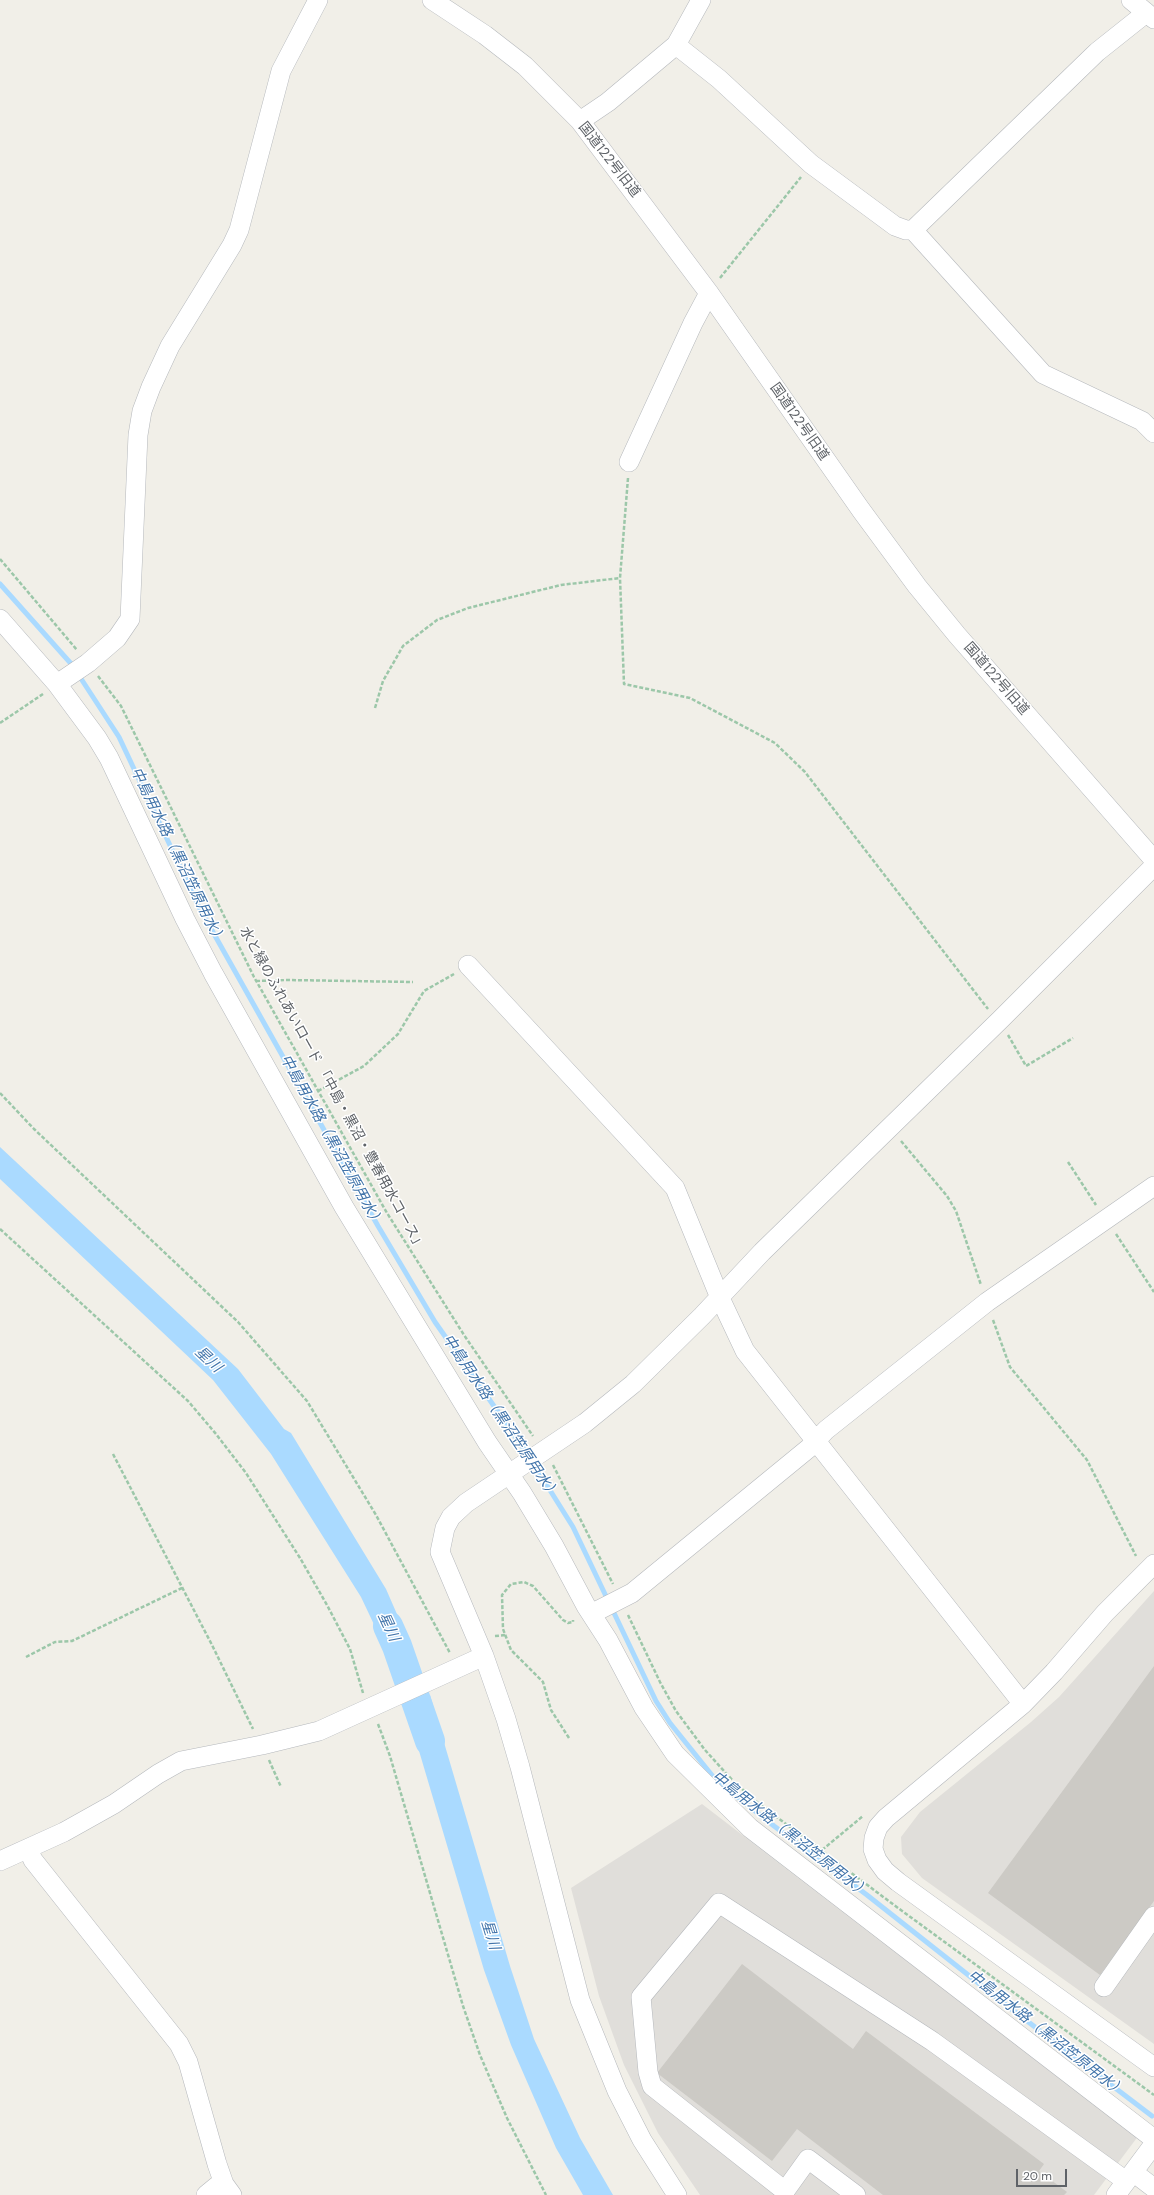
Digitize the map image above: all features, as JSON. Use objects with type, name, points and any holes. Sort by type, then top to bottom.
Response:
[{"type":"street","points":[[63,681],[88,663],[117,638],[130,619],[138,435],[142,411],[151,387],[170,346],[232,245],[239,230],[281,71],[318,0]]},
{"type":"street","name":"国道122号旧道","points":[[432,0],[485,35],[525,66],[580,121],[709,292],[861,510],[917,586],[957,635],[1154,860]]},
{"type":"street","points":[[580,121],[608,102],[676,45],[700,0]]},
{"type":"street","points":[[676,45],[720,79],[811,164],[895,226],[906,230],[913,230],[1097,52],[1151,14],[1131,0]]},
{"type":"street","points":[[913,230],[1044,374],[1142,421],[1154,433]]},
{"type":"street","points":[[629,462],[693,322],[709,292]]},
{"type":"street","points":[[0,619],[63,681],[109,758],[209,967],[336,1193],[515,1470],[554,1546],[599,1606],[608,1640],[644,1708],[675,1754],[750,1828],[1154,2139]]},
{"type":"street","points":[[677,2195],[642,2140],[617,2092],[580,2000],[520,1767],[484,1656],[440,1552],[444,1528],[451,1517],[466,1503],[542,1450],[585,1423],[633,1384],[720,1298],[762,1252],[1000,1020],[1154,866]]},
{"type":"street","points":[[468,965],[675,1188],[720,1298],[746,1351],[1023,1704]]},
{"type":"street","points":[[599,1606],[632,1593],[809,1448],[815,1440],[987,1302],[1154,1186]]},
{"type":"street","points":[[1150,1568],[1105,1613],[1054,1672],[1023,1704],[886,1818],[878,1827],[874,1838],[873,1849],[877,1860],[885,1871],[898,1882],[1154,2067]]},
{"type":"street","points":[[0,1861],[64,1832],[114,1804],[158,1774],[181,1761],[262,1745],[319,1731],[371,1708],[452,1664],[484,1656]]},
{"type":"street","points":[[28,1849],[33,1860],[179,2044],[188,2062],[228,2188],[206,2195]]},
{"type":"street","points":[[856,2195],[808,2159],[785,2191],[652,2086],[648,2072],[641,1997],[719,1903],[932,2042],[1125,2183],[1154,2188]]},
{"type":"street","points":[[1104,1987],[1154,1916]]},
{"type":"street","points":[[1125,2183],[1154,2144]]},
{"type":"path","points":[[709,292],[811,164]]},
{"type":"path","points":[[629,462],[620,578],[624,684],[690,698],[775,743],[805,772],[982,1000],[1000,1020],[1026,1066],[1073,1038]]},
{"type":"path","name":"水と緑のふれあいロード 「中島・黒沼・豊春用水コース」","points":[[0,560],[88,663],[120,706],[256,981],[391,1220],[464,1335],[542,1450],[599,1606]]},
{"type":"path","points":[[374,708],[383,681],[404,646],[437,620],[468,608],[561,585],[620,578]]},
{"type":"path","points":[[0,723],[63,681]]},
{"type":"path","points":[[318,1091],[364,1066],[398,1034],[424,991],[468,965]]},
{"type":"path","points":[[256,981],[288,980],[413,982]]},
{"type":"path","points":[[0,1093],[34,1129],[238,1322],[308,1401],[376,1515],[452,1664]]},
{"type":"path","points":[[890,1127],[947,1196],[956,1211],[1005,1357],[1010,1367],[1087,1460],[1150,1568]]},
{"type":"path","points":[[0,1229],[188,1401],[216,1434],[250,1480],[327,1605],[350,1649],[371,1708],[381,1728],[445,1951],[480,2055],[507,2118],[546,2195]]},
{"type":"path","points":[[113,1454],[262,1745],[281,1787]]},
{"type":"path","points":[[569,1738],[551,1710],[543,1682],[511,1650],[506,1635],[502,1610],[502,1595],[511,1584],[518,1581],[524,1582],[532,1586],[563,1620],[568,1623],[573,1622],[599,1606]]},
{"type":"path","points":[[26,1656],[55,1642],[72,1640],[182,1588]]},
{"type":"path","points":[[491,1637],[506,1635]]},
{"type":"shaded area","points":[[1154,1591],[1154,2044],[922,1878],[902,1854],[901,1837],[920,1812],[1031,1722],[1059,1697]]},
{"type":"shaded area","points":[[702,1804],[875,1937],[1139,2135],[1094,2195],[700,2195],[658,2133],[624,2065],[599,1996],[571,1888]]},
{"type":"water","points":[[0,1147],[238,1369],[284,1429],[291,1433],[386,1589],[417,1660],[395,1669],[361,1597],[271,1454],[213,1380],[0,1179]]},
{"type":"water","points":[[430,1695],[510,1966],[534,2039],[580,2138],[613,2195],[583,2195],[556,2148],[511,2045],[484,1970],[406,1707]]},
{"type":"building","points":[[1154,1666],[1154,1901],[1100,1975],[988,1893]]},
{"type":"building","points":[[742,1964],[853,2049],[866,2031],[1044,2164],[1039,2171],[1067,2192],[1064,2195],[883,2195],[797,2129],[772,2161],[657,2073]]},
{"type":"waterway","name":"中島用水路（黒沼笠原用水）","points":[[0,584],[74,667]]},
{"type":"waterway","name":"中島用水路（黒沼笠原用水）","points":[[78,674],[119,737],[200,909],[378,1226],[435,1322],[529,1456]]},
{"type":"waterway","name":"中島用水路（黒沼笠原用水）","points":[[533,1463],[573,1527],[656,1701],[670,1723],[715,1779],[1152,2116]]},
{"type":"waterway","name":"星川","points":[[388,1626],[397,1646],[430,1741]]}]
